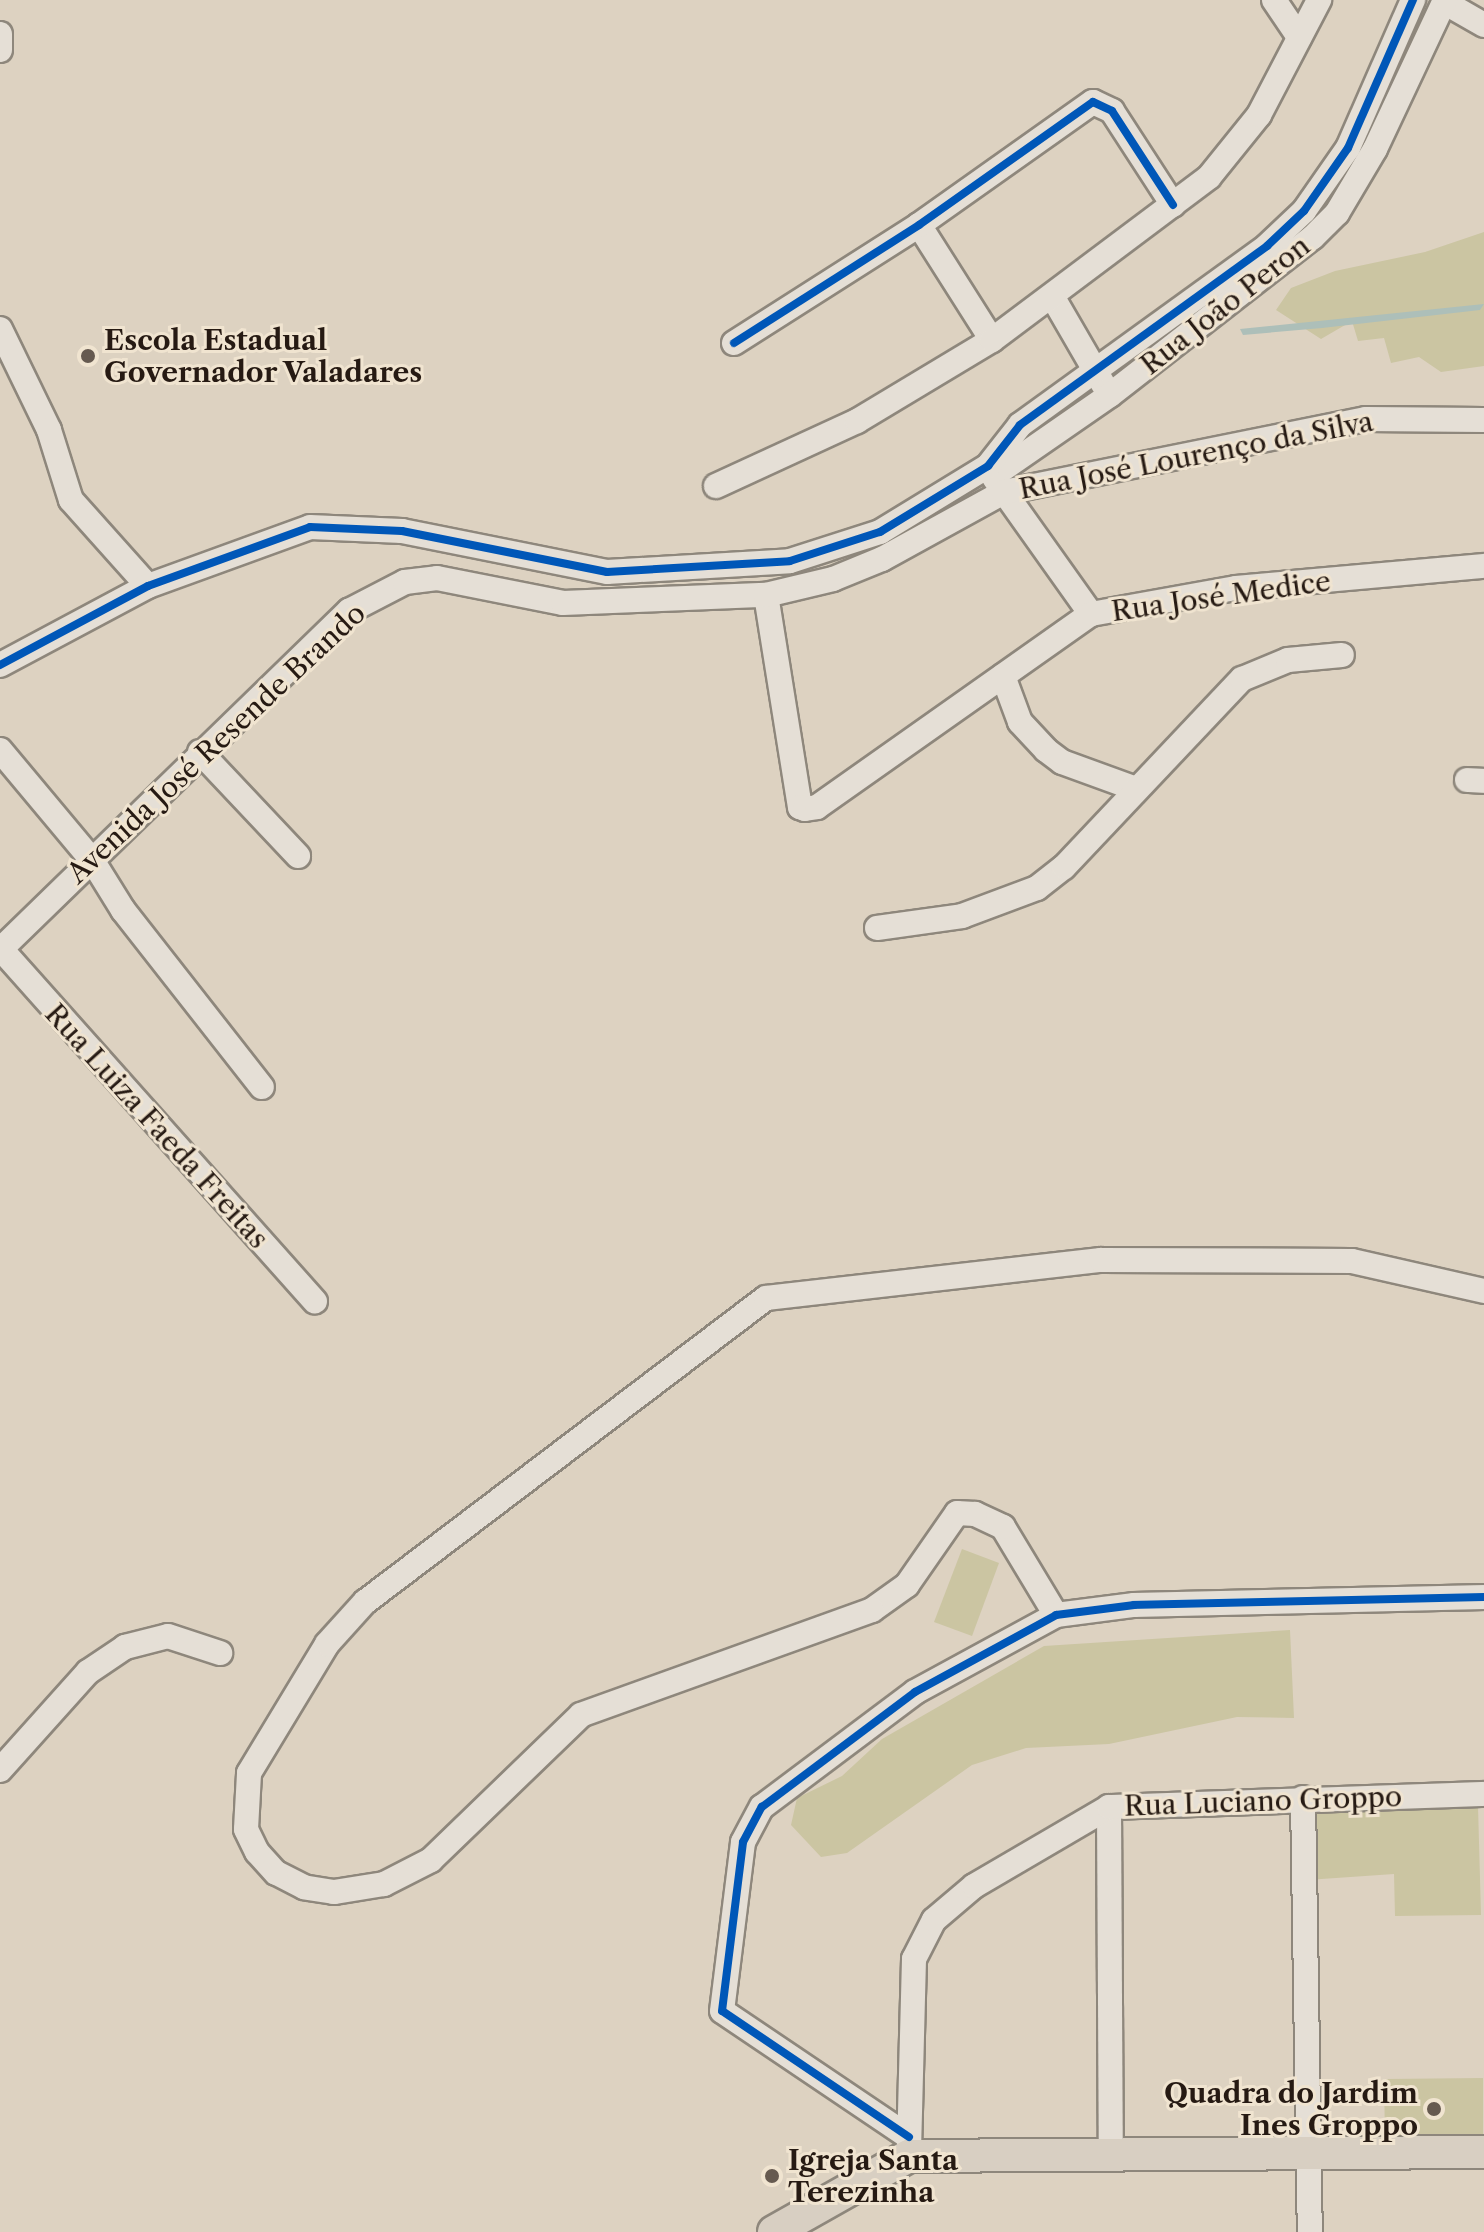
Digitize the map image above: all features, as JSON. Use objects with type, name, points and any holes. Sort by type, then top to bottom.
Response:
[{"type":"main road","points":[[774,2232],[909,2147],[1111,2154],[1484,2152]]},
{"type":"street","points":[[1274,0],[1299,37]]},
{"type":"street","points":[[716,486],[857,421],[992,340],[1173,205],[1236,147],[1259,115],[1319,0]]},
{"type":"street","points":[[0,665],[148,586],[310,527],[402,531],[607,572],[790,561],[880,532],[995,478],[1020,425],[1267,246],[1304,211],[1348,148],[1413,0]]},
{"type":"street","points":[[1445,1],[1484,25]]},
{"type":"street","name":"Rua João Peron","points":[[995,478],[1110,395],[1313,237],[1337,213],[1375,149],[1445,1]]},
{"type":"street","points":[[734,343],[919,225],[1093,102],[1112,111],[1173,205]]},
{"type":"street","points":[[919,225],[992,340]]},
{"type":"street","points":[[1052,296],[1110,395]]},
{"type":"street","points":[[0,329],[49,430],[71,500],[148,586]]},
{"type":"street","name":"Rua José Lourenço da Silva","points":[[995,478],[1366,419],[1483,425]]},
{"type":"street","name":"Avenida José Resende Brando","points":[[0,949],[349,611],[405,582],[437,578],[563,603],[766,595],[833,579],[882,559],[995,478]]},
{"type":"street","name":"Rua José Medice","points":[[995,478],[1091,614],[1236,588],[1484,566]]},
{"type":"street","points":[[766,595],[800,807],[805,809],[817,807],[1091,614]]},
{"type":"street","points":[[877,928],[962,916],[1037,888],[1242,679],[1288,660],[1342,655]]},
{"type":"street","points":[[1003,676],[1020,722],[1046,750],[1062,762],[1136,789]]},
{"type":"street","points":[[0,750],[92,860],[123,910],[262,1087]]},
{"type":"street","points":[[200,752],[298,856]]},
{"type":"street","name":"Rua Luiza Faeda Freitas","points":[[0,949],[315,1301]]},
{"type":"street","points":[[1056,1615],[1003,1527],[975,1514],[957,1513],[907,1585],[872,1610],[581,1715],[431,1860],[384,1884],[334,1892],[304,1887],[276,1873],[257,1852],[246,1829],[249,1773],[327,1644],[365,1602],[766,1298],[1101,1260],[1352,1261],[1484,1291]]},
{"type":"street","points":[[909,2147],[722,2011],[743,1842],[762,1807],[915,1692],[1056,1615],[1134,1605],[1484,1597]]},
{"type":"street","points":[[0,1770],[88,1672],[125,1647],[168,1636],[220,1653]]},
{"type":"street","name":"Rua Luciano Groppo","points":[[909,2147],[914,1959],[934,1920],[974,1886],[1109,1807],[1484,1794]]},
{"type":"street","points":[[1303,1798],[1310,2232]]},
{"type":"street","points":[[1109,1807],[1111,2154]]},
{"type":"shaded area","points":[[1484,232],[1484,366],[1441,372],[1419,357],[1391,363],[1384,338],[1358,341],[1352,321],[1321,339],[1276,310],[1291,288],[1335,271],[1425,252]]},
{"type":"shaded area","points":[[1484,304],[1480,310],[1322,328],[1243,335],[1240,329]]},
{"type":"shaded area","points":[[962,1549],[999,1563],[972,1636],[934,1622]]},
{"type":"shaded area","points":[[1290,1630],[1294,1718],[1237,1717],[1109,1744],[1026,1748],[972,1765],[847,1853],[821,1857],[791,1825],[797,1798],[842,1776],[882,1739],[1044,1646]]},
{"type":"shaded area","points":[[1478,1806],[1481,1915],[1395,1916],[1394,1874],[1307,1880],[1307,1809]]},
{"type":"shaded area","name":"Quadra do Jardim Ines Groppo","points":[[1483,2078],[1483,2139],[1385,2140],[1384,2079]]},
{"type":"cycle path","points":[[0,665],[148,586],[310,527],[402,531],[607,572],[790,561],[880,532],[988,466],[1020,425],[1267,246],[1304,211],[1348,148],[1413,0]]},
{"type":"cycle path","points":[[734,343],[919,225],[1093,102],[1112,111],[1173,205]]},
{"type":"cycle path","points":[[909,2137],[722,2011],[743,1842],[762,1807],[915,1692],[1056,1615],[1134,1605],[1484,1597]]},
{"type":"place","name":"Escola Estadual Governador Valadares","points":[[88,356]]},
{"type":"place","name":"Quadra do Jardim Ines Groppo","points":[[1434,2109]]},
{"type":"place","name":"Igreja Santa Terezinha","points":[[772,2176]]}]
